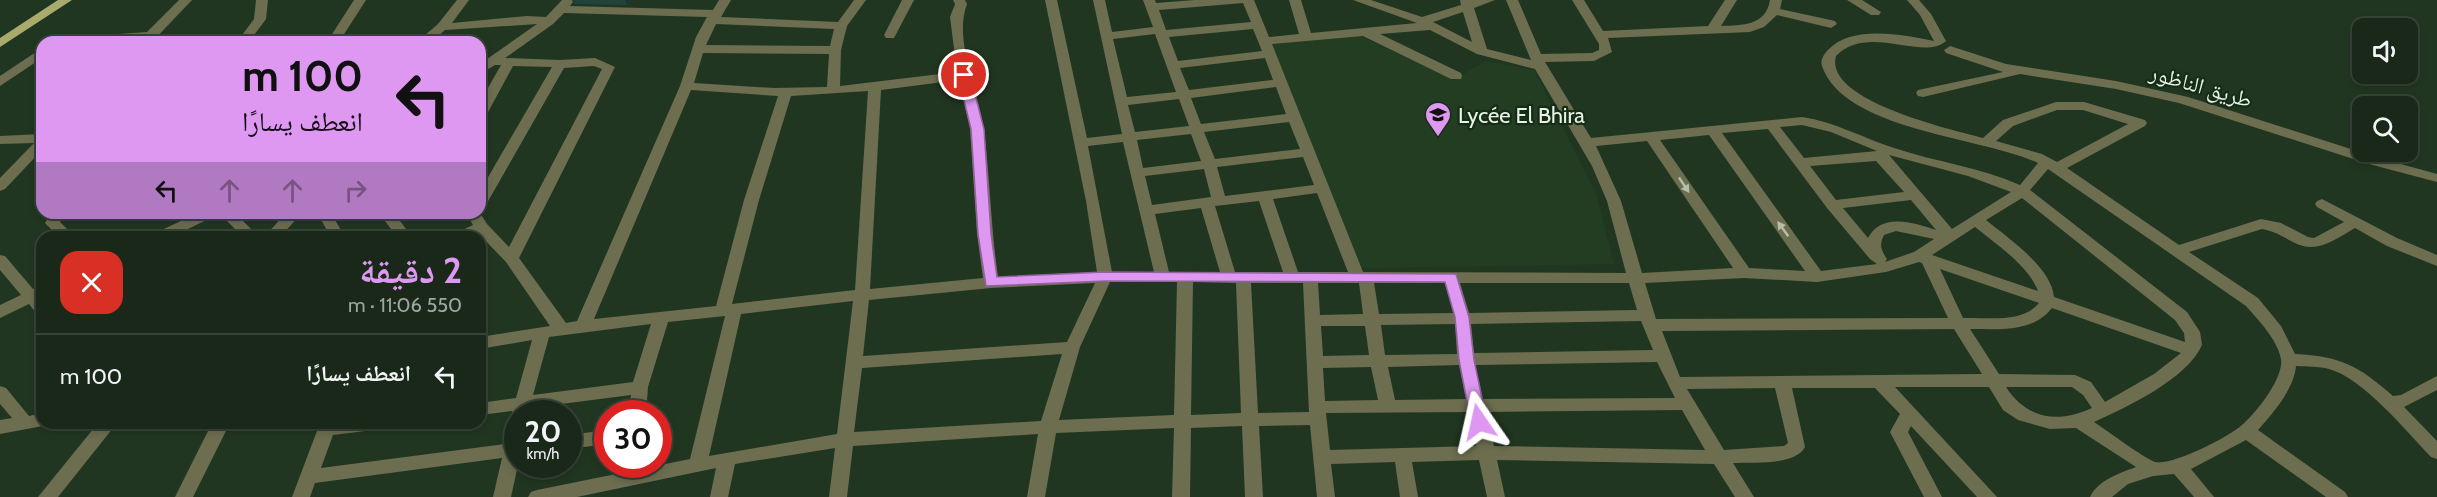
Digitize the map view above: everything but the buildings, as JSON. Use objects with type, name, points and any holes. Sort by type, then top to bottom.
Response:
[{"type":"main road","points":[[0,34],[52,0]]},
{"type":"main road","points":[[0,43],[66,0]]},
{"type":"street","points":[[150,36],[186,0]]},
{"type":"street","points":[[247,36],[260,19],[262,0]]},
{"type":"street","points":[[337,36],[360,0]]},
{"type":"street","points":[[431,36],[442,27],[463,0]]},
{"type":"street","points":[[583,326],[686,86],[697,49],[713,17],[725,0]]},
{"type":"street","points":[[844,0],[860,1]]},
{"type":"street","points":[[890,35],[908,0]]},
{"type":"street","points":[[960,0],[961,4],[956,17],[964,75],[977,129],[984,234],[991,282]]},
{"type":"street","points":[[1036,497],[1048,427],[1072,347],[1105,277],[1103,252],[1051,0]]},
{"type":"street","points":[[1099,0],[1136,173],[1163,278]]},
{"type":"street","points":[[1240,0],[1150,4],[1209,163],[1213,201],[1236,277],[1254,497]]},
{"type":"street","points":[[1248,0],[1308,152],[1362,278],[1388,406]]},
{"type":"street","points":[[1295,0],[1306,38]]},
{"type":"street","points":[[1359,0],[1399,9],[1481,51],[1538,62],[1602,55],[1607,49],[1578,0]]},
{"type":"street","points":[[1172,65],[1268,48],[1306,38],[1427,24],[1467,3],[1490,0]]},
{"type":"street","points":[[1512,0],[1538,62],[1587,143],[1614,201],[1662,356],[1687,404],[1745,497]]},
{"type":"street","points":[[1712,30],[1731,0]]},
{"type":"street","points":[[1853,0],[1875,12]]},
{"type":"street","points":[[1912,0],[1925,14],[1940,45]]},
{"type":"street","points":[[833,89],[835,50],[841,26],[860,1]]},
{"type":"street","points":[[1467,3],[1481,51]]},
{"type":"street","points":[[486,66],[549,21],[565,4],[841,26]]},
{"type":"street","points":[[1600,35],[1760,26],[1774,5],[1831,24]]},
{"type":"street","points":[[1394,29],[1403,21],[1399,9]]},
{"type":"street","points":[[442,27],[549,21]]},
{"type":"street","points":[[1106,36],[1259,25]]},
{"type":"street","points":[[1365,32],[1456,76]]},
{"type":"street","name":"طريق الناظور","points":[[1986,142],[1917,124],[1867,105],[1849,94],[1833,75],[1828,64],[1829,57],[1837,47],[1858,39],[1886,39],[1940,45],[1985,63],[2149,91],[2183,100],[2374,161],[2437,178]]},
{"type":"street","points":[[697,49],[835,50]]},
{"type":"street","points":[[0,82],[36,56]]},
{"type":"street","points":[[492,61],[560,64],[595,62],[609,67],[511,258]]},
{"type":"street","points":[[486,103],[509,62]]},
{"type":"street","points":[[486,196],[560,64]]},
{"type":"street","points":[[1923,93],[2022,71]]},
{"type":"street","points":[[686,86],[786,92],[875,87],[964,75]]},
{"type":"street","points":[[2078,79],[2084,106]]},
{"type":"street","points":[[1121,102],[1281,83]]},
{"type":"street","points":[[838,497],[862,295],[875,87]]},
{"type":"street","points":[[698,463],[742,230],[786,92]]},
{"type":"street","points":[[486,340],[583,326],[991,282],[1105,277],[1638,278],[1744,273],[1817,277],[1848,274],[1924,257],[2022,191],[2052,165],[2140,123],[2084,106],[2056,106],[2008,123],[1986,142],[2052,165],[2252,302],[2275,330],[2289,360],[2287,376],[2266,410],[2247,430],[2178,467],[2153,469],[2122,479],[2112,493]]},
{"type":"street","points":[[1080,143],[1294,117]]},
{"type":"street","points":[[1587,143],[1712,129],[1810,122],[1831,127],[1883,153],[1999,180],[2022,191],[2181,316],[2192,332],[2192,350],[2180,364],[2102,411],[2078,421],[2027,419],[2017,414],[2008,405],[1958,323],[1924,257]]},
{"type":"street","points":[[1771,124],[1798,163],[1886,267]]},
{"type":"street","points":[[1712,129],[1817,277]]},
{"type":"street","points":[[1651,137],[1744,273]]},
{"type":"street","points":[[0,140],[36,140]]},
{"type":"street","points":[[0,186],[36,147]]},
{"type":"street","points":[[1136,173],[1308,152]]},
{"type":"street","points":[[1798,163],[1883,153]]},
{"type":"street","points":[[1883,153],[1949,238]]},
{"type":"street","points":[[1147,210],[1323,188]]},
{"type":"street","points":[[1264,194],[1292,277]]},
{"type":"street","points":[[1832,205],[1915,195]]},
{"type":"street","points":[[2322,204],[2354,223],[2437,261]]},
{"type":"street","points":[[55,219],[52,223],[61,231]]},
{"type":"street","points":[[173,231],[195,219]]},
{"type":"street","points":[[232,219],[246,231]]},
{"type":"street","points":[[277,231],[289,219]]},
{"type":"street","points":[[391,219],[400,231]]},
{"type":"street","points":[[480,219],[562,330]]},
{"type":"street","points":[[1313,321],[1462,317],[2015,323],[2034,319],[2045,311],[2048,300],[2047,291],[2041,279],[2017,253],[1977,221]]},
{"type":"street","points":[[2175,251],[2261,224],[2276,225],[2300,240],[2316,243],[2354,223]]},
{"type":"street","points":[[1875,255],[1874,242],[1878,233],[1888,228],[1902,226],[1921,229],[1949,238]]},
{"type":"street","points":[[1924,257],[2192,350]]},
{"type":"street","points":[[0,260],[36,294],[0,312]]},
{"type":"street","points":[[1451,277],[1462,317],[1466,360],[1496,497]]},
{"type":"street","points":[[1181,497],[1185,278]]},
{"type":"street","points":[[1310,278],[1314,362],[1326,497]]},
{"type":"street","points":[[639,400],[640,387],[661,318]]},
{"type":"street","points":[[523,400],[542,333]]},
{"type":"street","points":[[854,363],[1072,347]]},
{"type":"street","points":[[1314,362],[1662,356]]},
{"type":"street","points":[[2289,360],[2330,362],[2341,366],[2388,403],[2437,452]]},
{"type":"street","points":[[1879,381],[1988,497]]},
{"type":"street","points":[[1675,383],[2075,381],[2092,393],[2102,411]]},
{"type":"street","points":[[2388,403],[2404,401],[2437,382]]},
{"type":"street","points":[[1323,457],[1485,453],[1719,457],[1787,453],[1796,447],[1796,438],[1782,383]]},
{"type":"street","points":[[570,400],[640,387]]},
{"type":"street","points":[[0,392],[34,421]]},
{"type":"street","points":[[537,497],[698,463],[845,440],[1048,427],[1249,419],[1388,406],[1687,404]]},
{"type":"street","points":[[486,409],[504,409]]},
{"type":"street","points":[[1909,413],[1899,432],[1934,497]]},
{"type":"street","points":[[0,427],[34,421]]},
{"type":"street","points":[[2078,421],[2153,469]]},
{"type":"street","points":[[47,497],[103,429]]},
{"type":"street","points":[[184,497],[218,429]]},
{"type":"street","points":[[301,497],[327,429]]},
{"type":"street","points":[[2247,430],[2339,497]]},
{"type":"street","points":[[309,477],[504,450]]},
{"type":"street","points":[[1402,454],[1409,497]]},
{"type":"street","points":[[720,497],[727,458]]},
{"type":"street","points":[[2178,467],[2205,497]]},
{"type":"street","points":[[502,497],[507,478]]},
{"type":"shaded area","name":"Lycée El Bhira","points":[[1354,33],[1454,80],[1485,61],[1534,70],[1597,196],[1614,264],[1361,268],[1269,43]]},
{"type":"place","name":"Lycée El Bhira","points":[[1438,138]]},
{"type":"route","points":[[964,75],[972,100],[977,129],[984,234],[991,282],[1105,277],[1451,277],[1462,317],[1466,360],[1479,422]]}]
